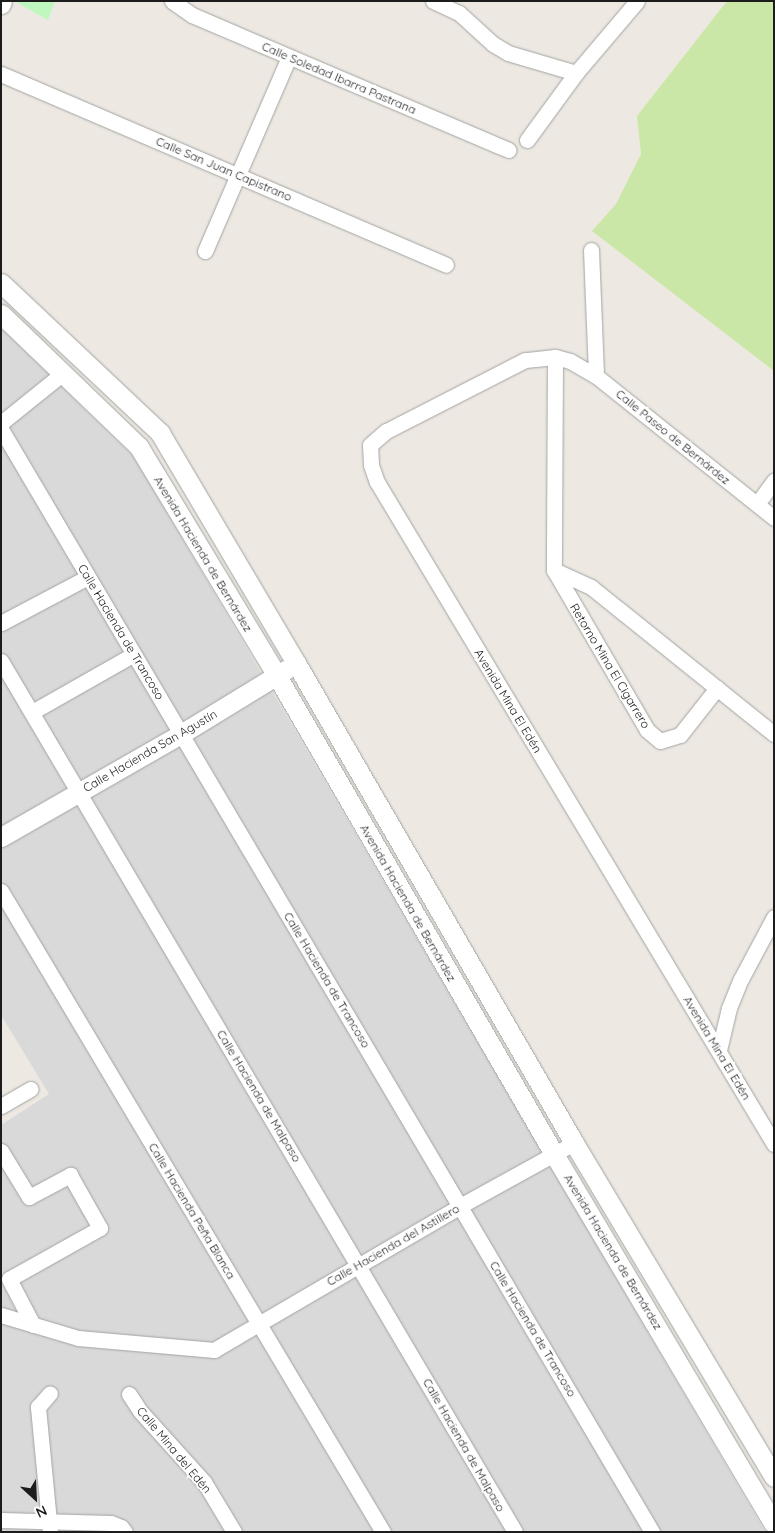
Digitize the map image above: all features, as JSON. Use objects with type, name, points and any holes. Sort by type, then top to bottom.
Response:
[{"type":"street","name":"Calle Soledad Ibarra Pastrana","points":[[172,1],[192,15],[508,150]]},
{"type":"street","points":[[433,1],[459,13],[494,44],[508,53],[576,73]]},
{"type":"street","points":[[527,140],[576,73],[637,1]]},
{"type":"street","points":[[205,251],[289,57]]},
{"type":"street","name":"Calle San Juan Capistrano","points":[[1,74],[238,174],[446,265]]},
{"type":"street","points":[[591,250],[596,376]]},
{"type":"street","name":"Avenida Hacienda de Bernárdez","points":[[1,283],[160,433],[296,663],[574,1143],[774,1477]]},
{"type":"street","name":"Avenida Hacienda de Bernárdez","points":[[1,314],[139,447],[277,676],[554,1154],[774,1524]]},
{"type":"street","points":[[554,570],[563,359]]},
{"type":"street","name":"Calle Paseo de Bernárdez","points":[[563,359],[596,376],[774,518]]},
{"type":"street","name":"Avenida Mina El Edén","points":[[563,359],[525,360],[386,430],[370,445],[371,465],[378,482],[406,531],[771,1138]]},
{"type":"street","points":[[1,423],[63,373]]},
{"type":"street","name":"Calle Hacienda de Trancoso","points":[[1,429],[652,1532]]},
{"type":"street","points":[[757,504],[774,481]]},
{"type":"street","name":"Retorno Mina El Cigarrero","points":[[554,570],[647,730],[660,741],[680,735],[717,688]]},
{"type":"street","name":"Retorno Mina El Cigarrero","points":[[554,570],[590,587],[774,734]]},
{"type":"street","points":[[1,623],[88,577]]},
{"type":"street","points":[[32,712],[134,654]]},
{"type":"street","name":"Calle Hacienda de Malpaso","points":[[1,661],[515,1532]]},
{"type":"street","name":"Calle Hacienda San Agustín","points":[[1,837],[181,734],[296,663]]},
{"type":"street","name":"Calle Hacienda Peña Blanca","points":[[1,891],[383,1532]]},
{"type":"street","points":[[719,1050],[729,1008],[740,979],[774,917]]},
{"type":"street","points":[[1,1106],[31,1089]]},
{"type":"street","name":"Calle Hacienda del Astillero","points":[[33,1325],[78,1338],[214,1350],[460,1206],[574,1143]]},
{"type":"street","points":[[1,1151],[29,1197],[70,1175],[100,1228],[9,1278],[33,1325]]},
{"type":"street","points":[[1,1315],[33,1325]]},
{"type":"street","points":[[50,1393],[38,1407],[50,1526]]},
{"type":"street","name":"Calle Mina del Edén","points":[[129,1394],[140,1411],[204,1482],[234,1532]]},
{"type":"street","points":[[1,1520],[50,1526],[111,1524],[121,1527],[125,1532]]},
{"type":"shaded area","points":[[1,328],[135,458],[765,1532],[1,1532],[1,1125],[49,1094],[1,1015]]},
{"type":"green space","points":[[14,1],[55,1],[48,20]]},
{"type":"green space","points":[[727,1],[774,1],[774,371],[592,231],[616,204],[641,154],[637,116]]}]
